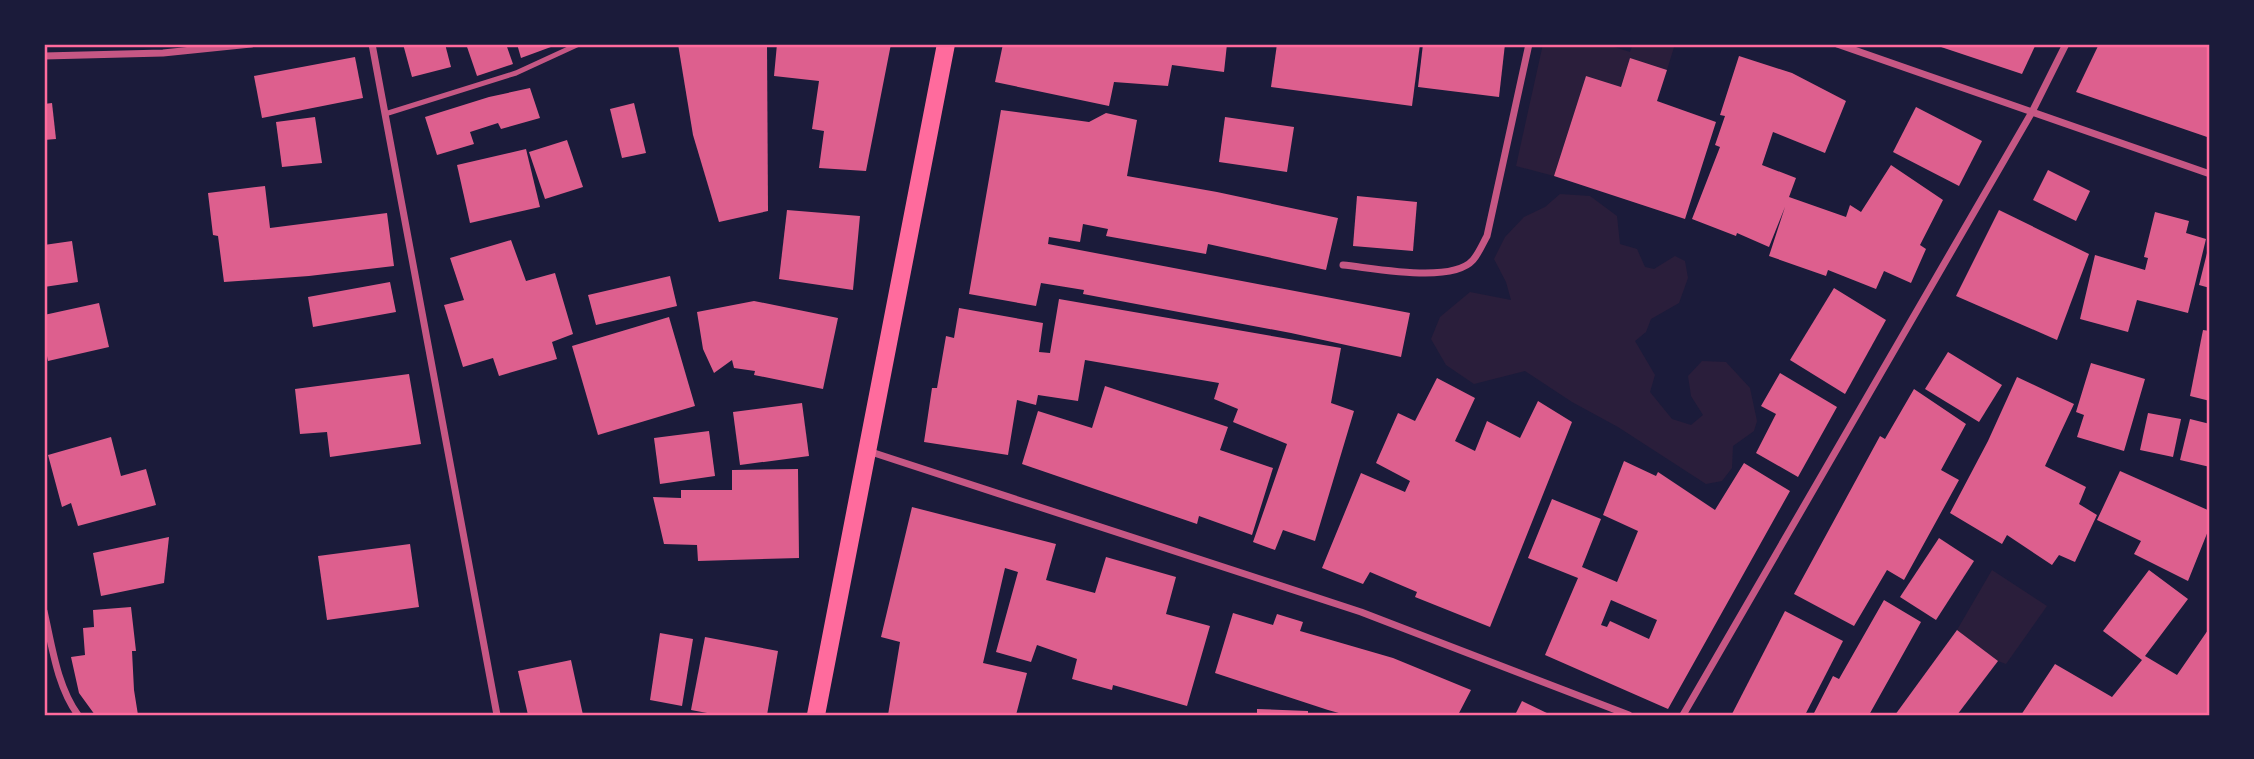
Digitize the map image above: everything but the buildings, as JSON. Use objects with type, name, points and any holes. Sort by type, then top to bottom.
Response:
[{"type":"main road","points":[[816,715],[947,44]]},
{"type":"street","points":[[44,56],[163,53],[251,44]]},
{"type":"street","points":[[372,44],[497,715]]},
{"type":"street","points":[[1343,265],[1434,274],[1456,271],[1472,261],[1487,236],[1529,44]]},
{"type":"street","points":[[1837,44],[2210,174]]},
{"type":"street","points":[[1684,715],[2032,112],[2066,44]]},
{"type":"street","points":[[867,451],[1360,612],[1629,715]]},
{"type":"street","points":[[44,611],[57,669],[72,708],[78,715]]},
{"type":"lane","points":[[385,114],[516,74],[579,44]]},
{"type":"shaded area","points":[[1543,44],[1605,44],[1630,52],[1633,44],[1675,44],[1667,70],[1630,58],[1621,87],[1586,76],[1554,176],[1516,166]]},
{"type":"shaded area","points":[[1560,194],[1590,196],[1617,216],[1620,244],[1637,249],[1645,267],[1654,269],[1675,256],[1685,261],[1688,278],[1679,303],[1651,319],[1646,332],[1635,341],[1655,375],[1650,392],[1672,419],[1691,425],[1703,415],[1691,396],[1688,376],[1702,361],[1726,362],[1750,388],[1757,421],[1754,431],[1733,446],[1732,468],[1722,481],[1706,484],[1525,371],[1474,384],[1446,365],[1431,339],[1440,317],[1470,292],[1511,300],[1506,282],[1494,259],[1505,237],[1524,217],[1545,207]]},
{"type":"shaded area","points":[[1992,570],[2047,606],[2006,664],[1957,630]]}]
